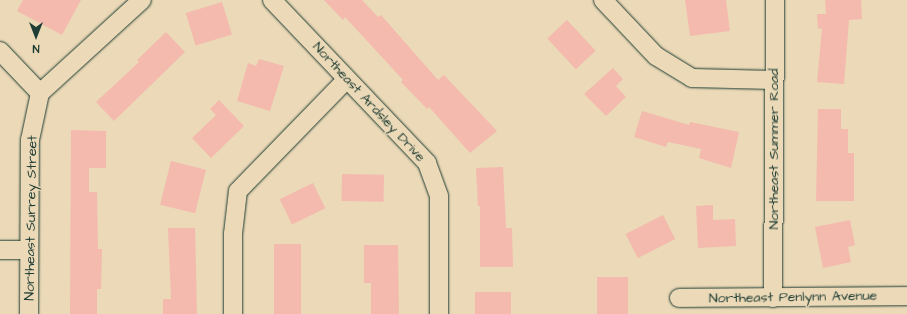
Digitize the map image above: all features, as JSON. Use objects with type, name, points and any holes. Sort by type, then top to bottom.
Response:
[{"type":"street","points":[[0,51],[40,93],[142,0]]},
{"type":"street","name":"Northeast Ardsley Drive","points":[[272,0],[427,163],[439,196],[439,314]]},
{"type":"street","points":[[603,0],[656,56],[692,78],[774,80]]},
{"type":"street","name":"Northeast Summer Road","points":[[773,298],[775,0]]},
{"type":"street","points":[[233,314],[233,234],[238,191],[347,79]]},
{"type":"street","name":"Northeast Surrey Street","points":[[29,314],[28,250],[30,140],[40,93]]},
{"type":"street","points":[[0,250],[28,250]]},
{"type":"street","name":"Northeast Penlynn Avenue","points":[[679,298],[907,296]]},
{"type":"building","points":[[23,0],[81,0],[62,35],[17,11]]},
{"type":"building","points":[[324,0],[362,0],[378,17],[381,15],[438,80],[444,75],[497,131],[470,153],[429,107],[427,109],[401,82],[403,80],[345,17],[343,20]]},
{"type":"building","points":[[685,0],[726,0],[730,31],[690,36]]},
{"type":"building","points":[[825,0],[861,0],[862,19],[849,20],[844,84],[817,82],[822,28],[818,29],[817,14],[826,14]]},
{"type":"building","points":[[222,2],[232,35],[196,46],[186,13]]},
{"type":"building","points":[[567,20],[596,51],[576,69],[547,38]]},
{"type":"building","points":[[166,32],[185,52],[114,121],[96,102],[139,62],[137,60]]},
{"type":"building","points":[[259,59],[284,66],[270,111],[237,101],[248,63],[256,66]]},
{"type":"building","points":[[613,68],[623,79],[616,86],[626,97],[606,116],[584,94]]},
{"type":"building","points":[[219,100],[244,126],[211,158],[192,138],[216,115],[210,109]]},
{"type":"building","points":[[818,109],[841,109],[841,129],[848,129],[848,153],[854,153],[854,201],[816,201]]},
{"type":"building","points":[[642,111],[689,125],[690,122],[739,132],[731,168],[699,158],[701,149],[668,142],[666,147],[634,137]]},
{"type":"building","points":[[71,130],[106,131],[106,168],[89,168],[89,192],[97,192],[98,249],[102,249],[101,289],[97,289],[97,314],[70,314]]},
{"type":"building","points":[[171,161],[206,170],[195,213],[160,205]]},
{"type":"building","points":[[503,167],[506,228],[512,228],[513,267],[480,267],[480,206],[478,206],[476,168]]},
{"type":"building","points":[[342,174],[384,175],[384,202],[342,201]]},
{"type":"building","points":[[313,183],[325,208],[292,224],[280,199]]},
{"type":"building","points":[[713,205],[713,220],[735,219],[736,246],[698,248],[696,206]]},
{"type":"building","points":[[663,215],[675,239],[638,258],[626,234]]},
{"type":"building","points":[[850,220],[855,245],[848,247],[851,262],[823,268],[815,227]]},
{"type":"building","points":[[168,228],[195,228],[197,314],[163,314],[163,299],[171,299]]},
{"type":"building","points":[[274,244],[301,244],[301,314],[274,314]]},
{"type":"building","points":[[364,245],[398,245],[399,314],[371,314],[371,283],[364,283]]},
{"type":"building","points":[[597,277],[628,277],[628,314],[597,314]]},
{"type":"building","points":[[475,292],[511,292],[511,314],[475,314]]}]
